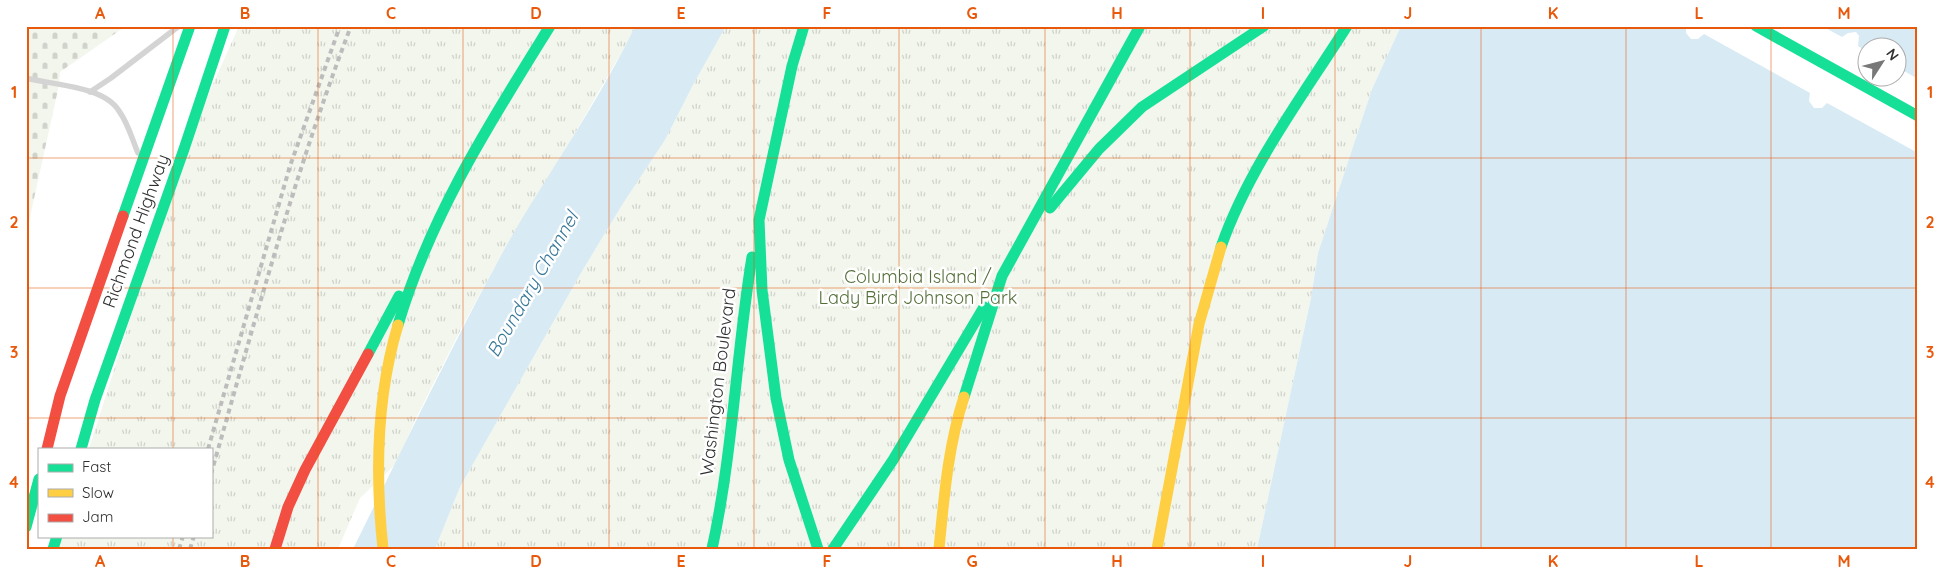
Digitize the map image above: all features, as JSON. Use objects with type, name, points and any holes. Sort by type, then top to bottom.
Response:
[{"type":"main road","name":"Richmond Highway","points":[[46,448],[60,396],[190,26]]},
{"type":"main road","name":"Richmond Highway","points":[[81,448],[94,400],[184,149],[216,49],[226,26]]},
{"type":"main road","points":[[275,549],[288,507],[305,470],[389,312],[418,266],[469,163],[550,26]]},
{"type":"main road","points":[[804,26],[792,66],[774,144],[760,220],[762,290],[776,398],[789,460],[818,549]]},
{"type":"main road","points":[[835,547],[909,437],[1002,276],[1140,26]]},
{"type":"main road","points":[[1020,242],[1121,126],[1154,98],[1264,26]]},
{"type":"main road","points":[[1157,549],[1191,357],[1205,294],[1215,263],[1236,212],[1258,171],[1347,26]]},
{"type":"main road","points":[[1756,26],[1918,116]]},
{"type":"main road","name":"Washington Boulevard","points":[[712,549],[727,464],[746,288],[760,220]]},
{"type":"main road","points":[[383,549],[378,466],[382,403],[399,324],[418,266]]},
{"type":"main road","points":[[939,549],[945,482],[957,417],[1002,276]]},
{"type":"main road","points":[[26,527],[38,483]]},
{"type":"lane","points":[[90,92],[178,26]]},
{"type":"lane","points":[[26,78],[90,92],[106,98],[119,111],[142,160]]},
{"type":"green space","points":[[26,26],[126,26],[60,72],[59,85],[26,235]]},
{"type":"green space","points":[[239,26],[635,26],[571,140],[506,246],[417,416],[396,464],[360,498],[338,549],[57,549],[60,538],[212,538],[212,448],[89,448],[184,149]]},
{"type":"green space","name":"Columbia Island / Lady Bird Johnson Park","points":[[726,26],[1401,26],[1372,89],[1318,253],[1311,298],[1257,549],[435,549],[460,487],[581,273],[622,205],[665,140]]},
{"type":"water","name":"Boundary Channel","points":[[635,26],[726,26],[665,140],[622,205],[581,273],[460,487],[435,549],[353,549],[485,285],[521,220],[589,111]]},
{"type":"water","points":[[1401,26],[1918,26],[1918,549],[1257,549],[1311,298],[1318,253],[1372,89]]},
{"type":"pier","points":[[1686,26],[1822,26],[1842,37],[1848,33],[1856,32],[1859,36],[1859,38],[1856,38],[1856,88],[1906,88],[1906,72],[1918,79],[1918,153],[1827,103],[1822,108],[1814,108],[1809,101],[1810,93],[1704,34],[1698,39],[1691,39],[1686,33]]},
{"type":"railway","points":[[208,448],[290,166],[340,26]]},
{"type":"railway","points":[[212,470],[293,192],[351,26]]},
{"type":"railway","points":[[179,549],[182,538]]},
{"type":"railway","points":[[190,549],[193,538]]},
{"type":"traffic: fast","points":[[123,216],[190,26]]},
{"type":"traffic: fast","points":[[81,448],[95,400],[184,149],[225,26]]},
{"type":"traffic: fast","points":[[398,325],[411,285],[427,246],[464,170],[550,26]]},
{"type":"traffic: fast","points":[[804,26],[792,66],[759,220],[762,290],[776,398],[789,460],[818,549]]},
{"type":"traffic: fast","points":[[964,397],[1002,276],[1140,26]]},
{"type":"traffic: fast","points":[[1050,208],[1099,149],[1142,107],[1264,26]]},
{"type":"traffic: fast","points":[[1221,247],[1246,189],[1261,161],[1347,26]]},
{"type":"traffic: fast","points":[[1756,26],[1918,116]]},
{"type":"traffic: fast","points":[[712,549],[725,477],[752,257]]},
{"type":"traffic: fast","points":[[368,354],[399,296]]},
{"type":"traffic: fast","points":[[833,549],[893,460],[984,307]]},
{"type":"traffic: fast","points":[[26,527],[38,483]]},
{"type":"traffic: fast","points":[[53,549],[56,538]]},
{"type":"traffic: slow","points":[[1157,549],[1199,324],[1221,247]]},
{"type":"traffic: slow","points":[[383,549],[379,493],[379,436],[385,380],[398,325]]},
{"type":"traffic: slow","points":[[939,549],[950,453],[964,397]]},
{"type":"traffic: jam","points":[[47,448],[60,396],[123,216]]},
{"type":"traffic: jam","points":[[275,549],[288,507],[305,470],[368,354]]}]
